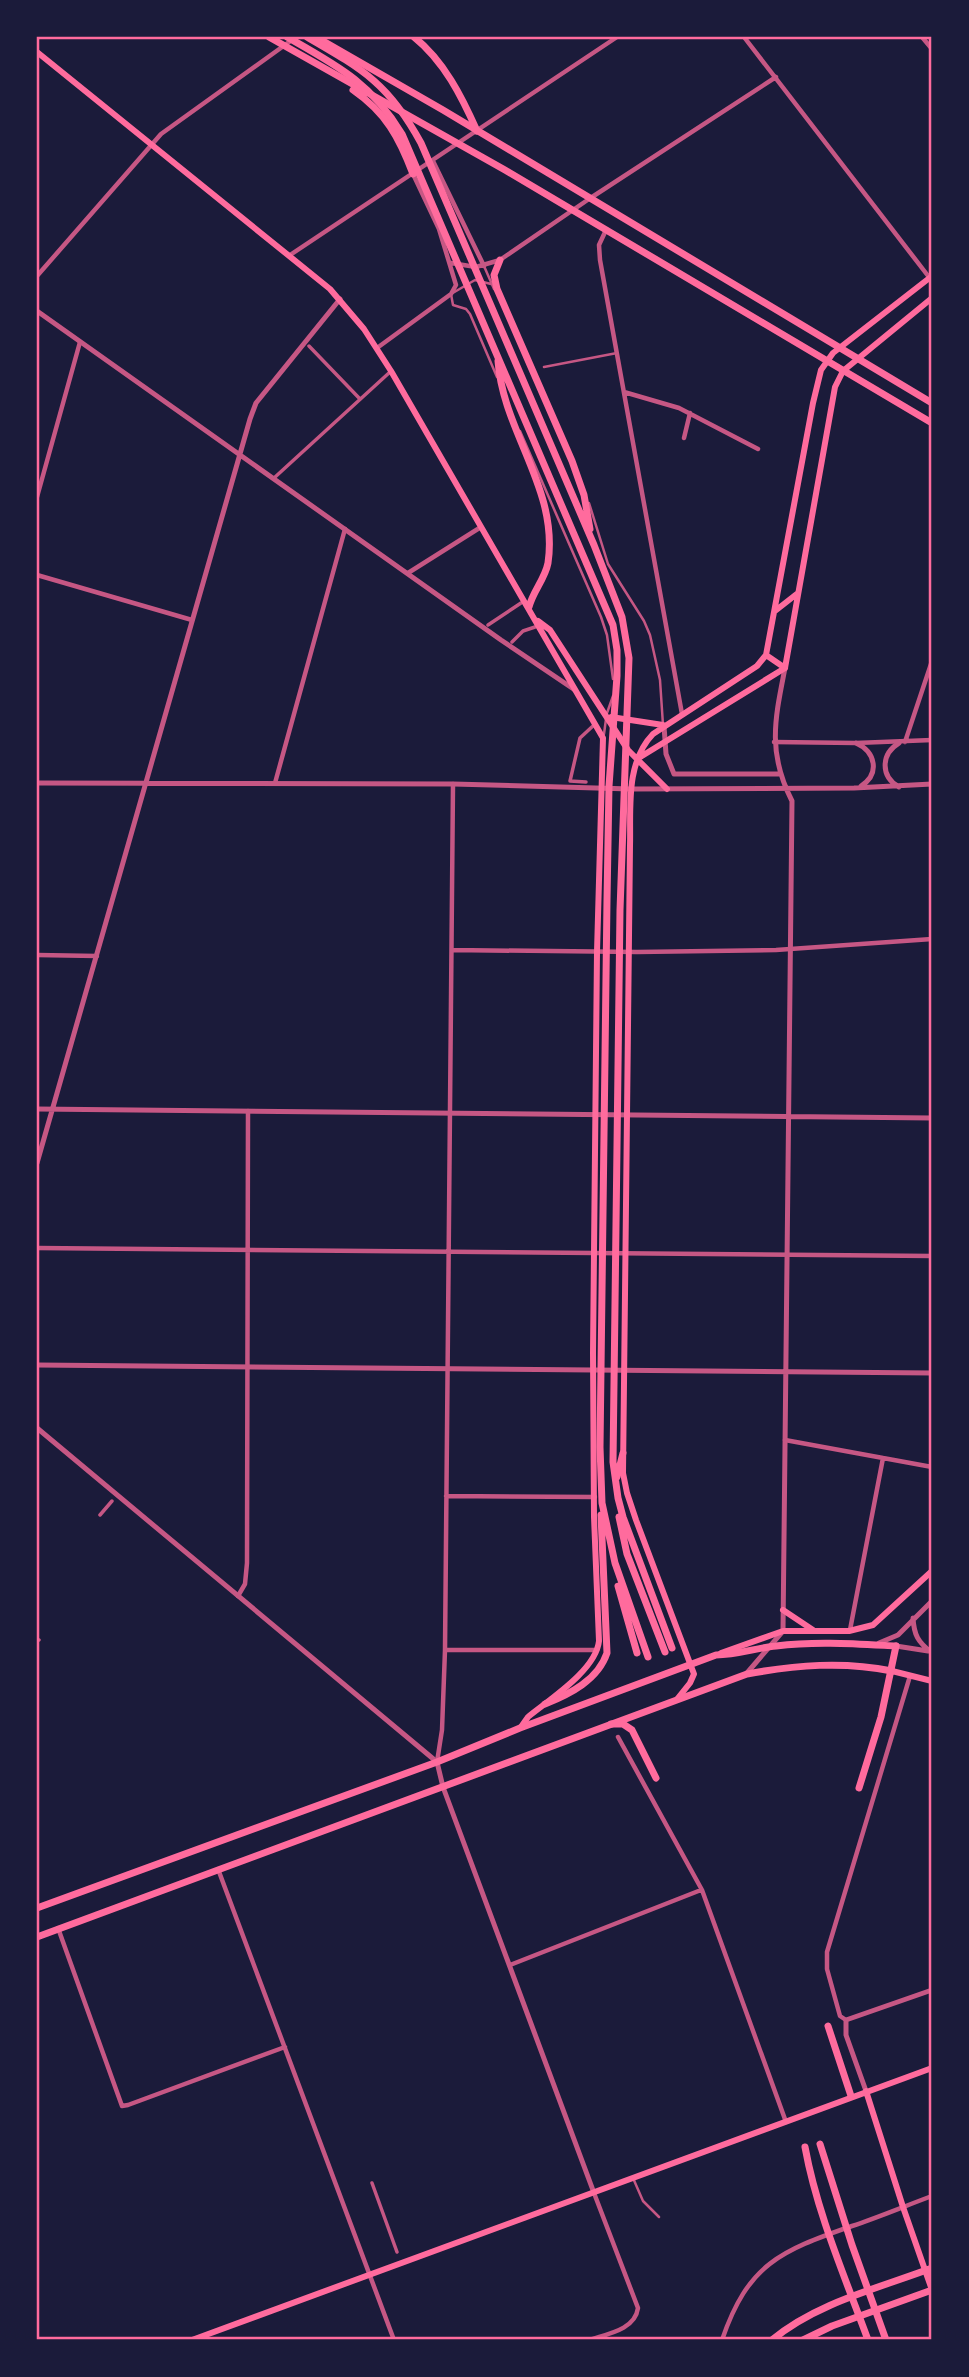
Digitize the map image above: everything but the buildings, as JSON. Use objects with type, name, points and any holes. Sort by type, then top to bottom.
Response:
[{"type":"main road","points":[[268,37],[572,210],[932,423]]},
{"type":"main road","points":[[287,37],[357,80],[379,99],[411,152],[611,618],[617,650],[609,786],[600,1447],[607,1653],[602,1668],[594,1675],[545,1704]]},
{"type":"main road","points":[[307,37],[376,80],[411,124],[591,536],[622,617],[629,658],[620,882],[613,1462],[616,1487],[623,1517],[665,1629],[668,1650],[627,1553],[617,1508],[617,1478],[623,1453]]},
{"type":"main road","points":[[316,37],[932,403]]},
{"type":"main road","points":[[414,37],[446,73],[466,104],[477,131]]},
{"type":"main road","points":[[37,52],[341,299],[391,371],[603,738],[597,952],[593,1369],[598,1650],[589,1666],[528,1717],[520,1728]]},
{"type":"main road","points":[[342,80],[374,106],[391,127],[413,174]]},
{"type":"main road","points":[[500,260],[495,269],[495,282],[572,461],[584,495],[591,536]]},
{"type":"main road","points":[[678,1698],[694,1674],[627,1493],[623,1453],[631,789],[636,760],[647,740],[663,726],[757,666],[766,655],[813,402],[826,361],[931,278]]},
{"type":"main road","points":[[636,760],[785,668],[833,393],[843,371],[932,298]]},
{"type":"main road","points":[[498,354],[503,393],[538,480],[547,512],[547,568],[529,607]]},
{"type":"main road","points":[[775,611],[798,593]]},
{"type":"main road","points":[[536,624],[550,630],[623,743],[636,760],[667,789]]},
{"type":"main road","points":[[766,655],[785,668]]},
{"type":"main road","points":[[606,715],[620,720],[663,726]]},
{"type":"main road","points":[[601,1503],[615,1563],[648,1657]]},
{"type":"main road","points":[[594,1517],[604,1534],[637,1653]]},
{"type":"main road","points":[[37,1908],[437,1762],[520,1728],[783,1631],[863,1629],[880,1620],[932,1571]]},
{"type":"main road","points":[[783,1610],[815,1631]]},
{"type":"main road","points":[[716,1655],[772,1646],[856,1643],[896,1646],[881,1717],[859,1788]]},
{"type":"main road","points":[[37,1937],[747,1674],[827,1664],[892,1671],[932,1681]]},
{"type":"main road","points":[[611,1724],[622,1724],[632,1730],[656,1778]]},
{"type":"main road","points":[[828,2026],[851,2096]]},
{"type":"main road","points":[[192,2340],[932,2068]]},
{"type":"main road","points":[[803,2340],[832,2326],[932,2290],[866,2091]]},
{"type":"main road","points":[[820,2144],[886,2340]]},
{"type":"main road","points":[[804,2147],[816,2192],[867,2340]]},
{"type":"main road","points":[[772,2340],[801,2320],[828,2307],[932,2268]]},
{"type":"street","points":[[37,276],[166,130],[296,37]]},
{"type":"street","points":[[290,255],[617,37]]},
{"type":"street","points":[[744,37],[931,278]]},
{"type":"street","points":[[922,37],[932,49]]},
{"type":"street","points":[[451,263],[470,267],[484,266],[500,260],[776,77]]},
{"type":"street","points":[[433,161],[484,266]]},
{"type":"street","points":[[377,348],[451,294],[457,283],[439,229],[413,174]]},
{"type":"street","points":[[606,230],[598,252],[682,715]]},
{"type":"street","points":[[37,1163],[239,455],[257,403],[341,299]]},
{"type":"street","points":[[37,311],[578,692]]},
{"type":"street","points":[[37,498],[79,342]]},
{"type":"street","points":[[309,346],[360,399]]},
{"type":"street","points":[[272,479],[391,371]]},
{"type":"street","points":[[624,392],[690,413],[758,449]]},
{"type":"street","points":[[684,438],[690,413]]},
{"type":"street","points":[[408,573],[482,526]]},
{"type":"street","points":[[275,783],[345,529]]},
{"type":"street","points":[[37,575],[192,620]]},
{"type":"street","points":[[488,625],[521,603]]},
{"type":"street","points":[[512,642],[523,631],[536,624]]},
{"type":"street","points":[[900,787],[887,776],[884,764],[889,751],[902,743],[932,661]]},
{"type":"street","points":[[747,1674],[783,1631],[792,801],[781,774],[774,742],[785,668]]},
{"type":"street","points":[[586,782],[570,781],[580,738],[596,724]]},
{"type":"street","points":[[663,726],[669,767],[674,774],[781,774]]},
{"type":"street","points":[[774,742],[902,743],[932,740]]},
{"type":"street","points":[[854,788],[869,780],[874,765],[870,752],[856,743]]},
{"type":"street","points":[[37,783],[453,784],[631,789],[854,788],[932,784]]},
{"type":"street","points":[[453,784],[445,1650],[442,1730],[437,1762],[443,1787],[638,2308],[637,2315],[625,2328],[589,2340]]},
{"type":"street","points":[[452,950],[629,952],[792,949],[932,939]]},
{"type":"street","points":[[37,955],[97,956]]},
{"type":"street","points":[[37,1109],[932,1118]]},
{"type":"street","points":[[238,1596],[246,1577],[248,1111]]},
{"type":"street","points":[[37,1248],[932,1256]]},
{"type":"street","points":[[37,1365],[932,1373]]},
{"type":"street","points":[[37,1428],[437,1762]]},
{"type":"street","points":[[785,1440],[932,1467]]},
{"type":"street","points":[[849,1631],[883,1458]]},
{"type":"street","points":[[446,1496],[594,1497]]},
{"type":"street","points":[[100,1516],[112,1501]]},
{"type":"street","points":[[876,1645],[898,1635],[932,1601]]},
{"type":"street","points":[[913,1618],[919,1643],[932,1652]]},
{"type":"street","points":[[896,1646],[932,1652]]},
{"type":"street","points":[[445,1650],[598,1650]]},
{"type":"street","points":[[846,2020],[840,2016],[827,1969],[827,1952],[910,1676]]},
{"type":"street","points":[[618,1738],[702,1890],[786,2122]]},
{"type":"street","points":[[218,1868],[394,2340]]},
{"type":"street","points":[[510,1965],[702,1890]]},
{"type":"street","points":[[58,1928],[122,2106],[285,2047]]},
{"type":"street","points":[[846,2020],[932,1990]]},
{"type":"street","points":[[846,2020],[846,2035],[866,2091]]},
{"type":"street","points":[[372,2183],[397,2252]]},
{"type":"street","points":[[722,2340],[731,2313],[744,2291],[757,2275],[783,2253],[932,2196]]},
{"type":"lane","points":[[484,266],[575,465],[608,564],[650,635],[660,680],[663,726]]},
{"type":"lane","points":[[491,284],[475,281],[459,288],[451,294],[453,305],[466,309],[475,325],[607,635],[614,677],[613,696],[606,715],[603,738]]},
{"type":"lane","points":[[544,367],[617,354]]},
{"type":"lane","points":[[582,573],[593,578],[602,573],[608,564]]},
{"type":"lane","points":[[632,2178],[643,2201],[659,2217]]}]
